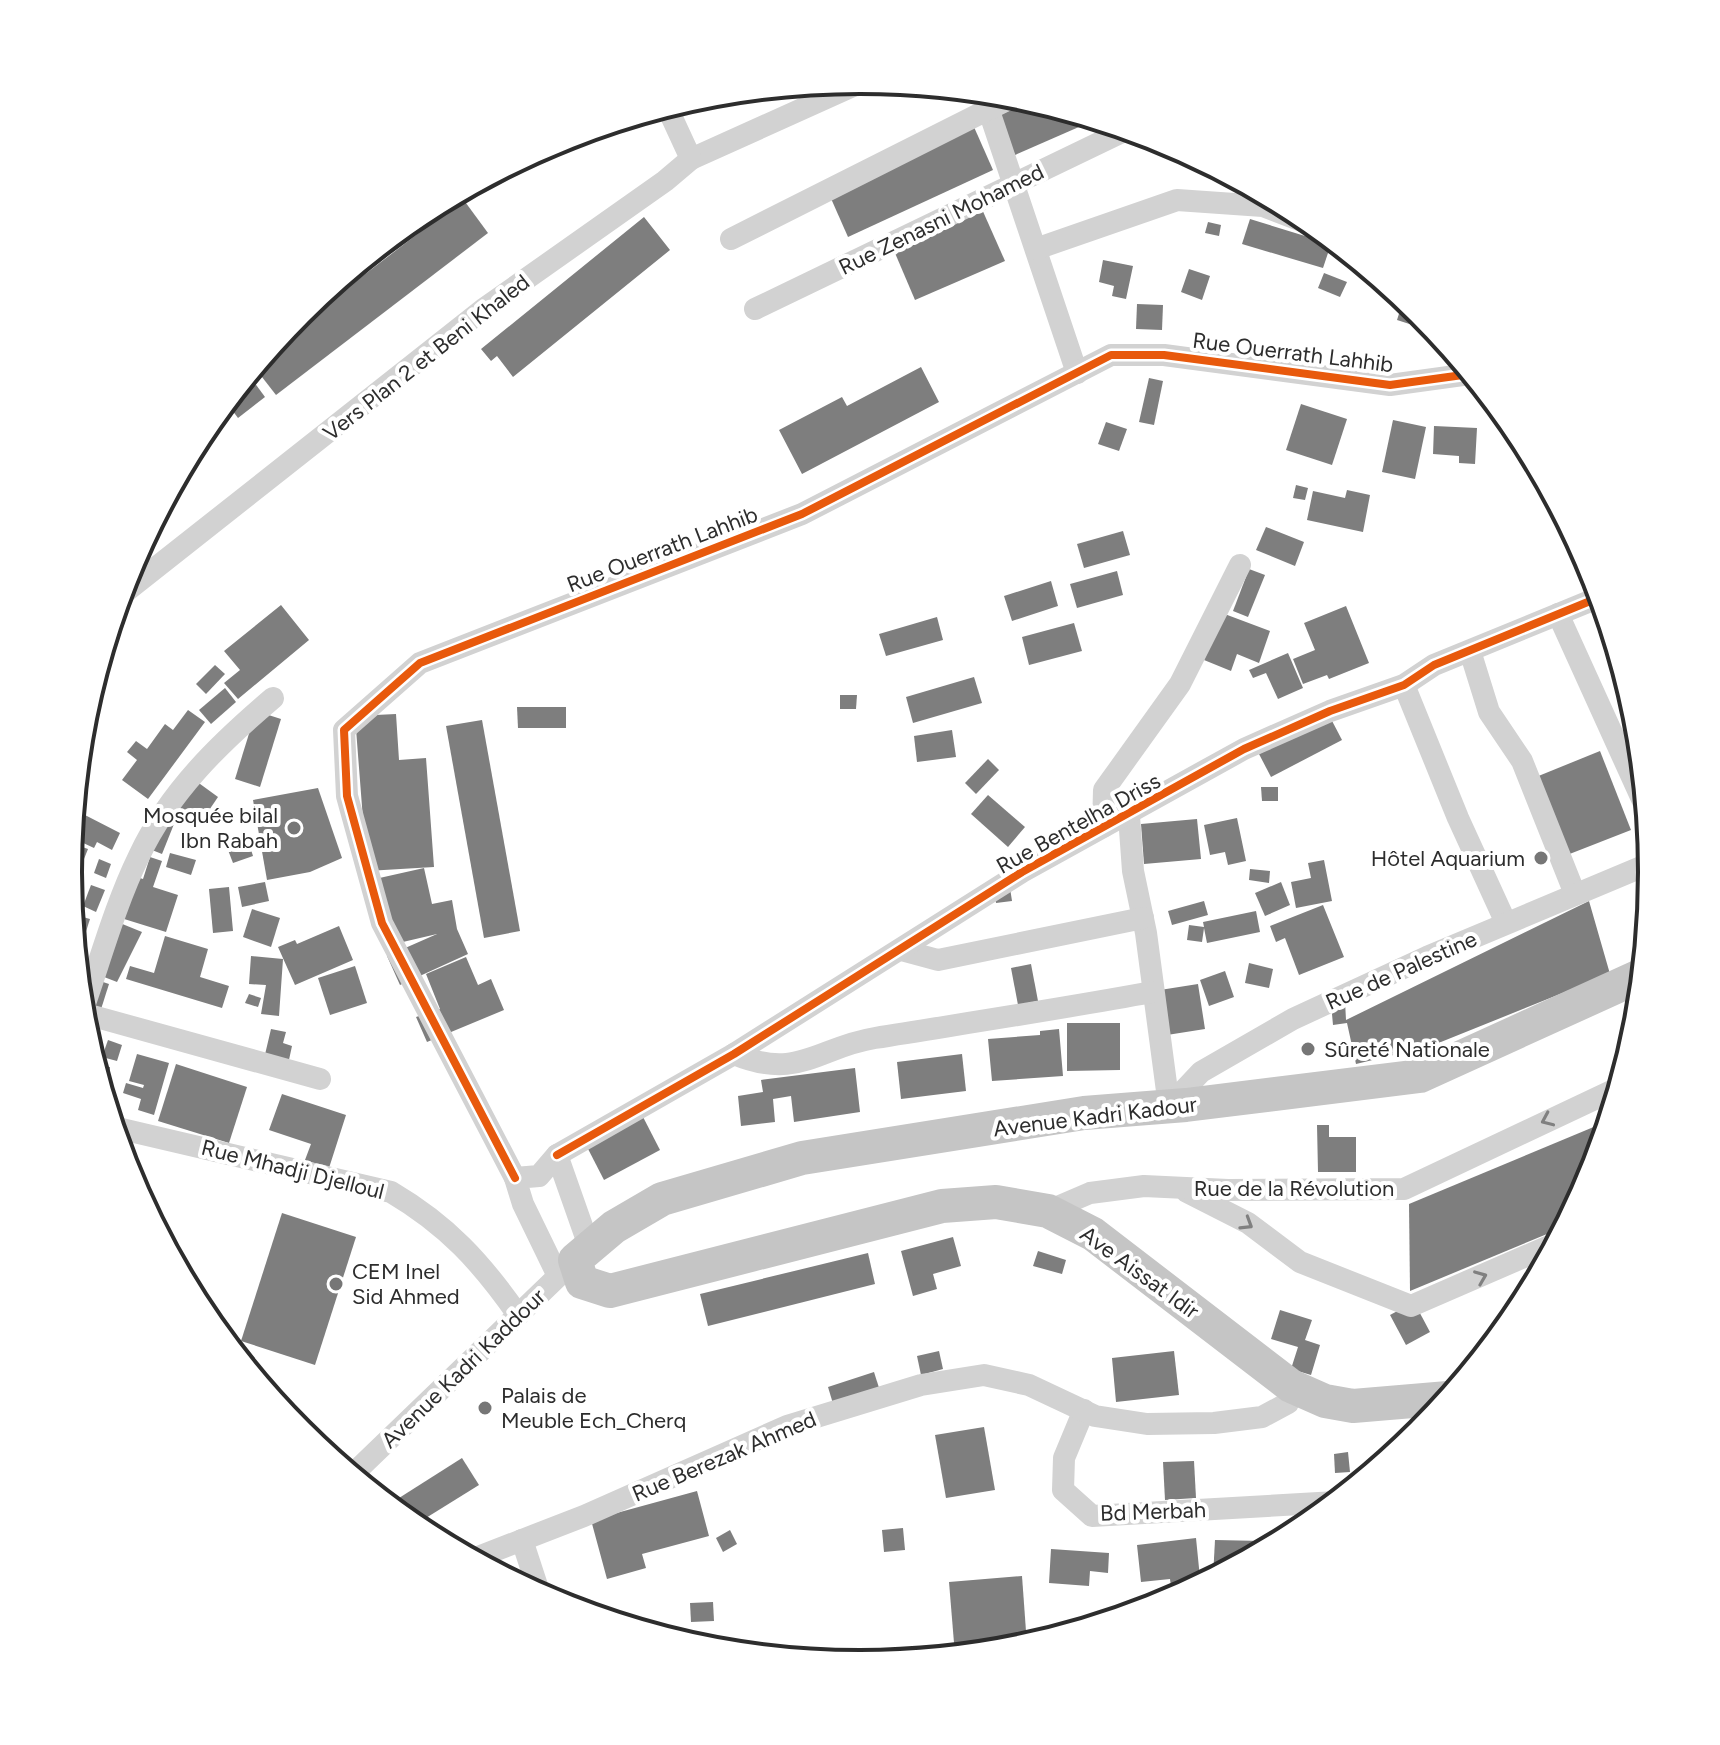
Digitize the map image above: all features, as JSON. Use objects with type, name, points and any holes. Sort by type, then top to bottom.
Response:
[{"type":"main road","name":"Avenue Kadri Kadour","points":[[576,1266],[662,1199],[802,1158],[1084,1113],[1420,1076],[1630,980]]},
{"type":"main road","name":"Ave Aissat Idir","points":[[576,1266],[610,1291],[942,1206],[996,1202],[1048,1211],[1093,1234],[1291,1386],[1325,1401],[1353,1406],[1432,1399]]},
{"type":"street","name":"Vers Plan 2 et Beni Khaled","points":[[139,581],[485,308],[665,181],[691,159],[833,95]]},
{"type":"street","points":[[731,239],[981,104]]},
{"type":"street","points":[[987,105],[1077,373]]},
{"type":"street","points":[[672,118],[691,159]]},
{"type":"street","name":"Rue Zenasni Mohamed","points":[[755,309],[1112,137]]},
{"type":"street","points":[[1036,249],[1177,200],[1260,206]]},
{"type":"street","name":"Rue Ouerrath Lahhib","points":[[515,1178],[382,923],[347,796],[344,730],[420,663],[802,514],[1111,355],[1164,355],[1390,385],[1458,376]]},
{"type":"street","points":[[1103,827],[1104,790],[1180,684],[1240,565]]},
{"type":"street","name":"Rue Bentelha Driss","points":[[515,1178],[539,1176],[557,1155],[734,1054],[1022,872],[1129,816],[1244,749],[1330,711],[1404,685],[1434,665],[1589,601]]},
{"type":"street","points":[[1558,614],[1631,776]]},
{"type":"street","points":[[1470,651],[1489,712],[1522,761],[1575,894]]},
{"type":"street","points":[[1404,685],[1458,818],[1506,923]]},
{"type":"street","points":[[91,987],[138,857],[163,813],[217,745],[273,698]]},
{"type":"street","points":[[1129,816],[1133,871],[1143,918],[1169,1106]]},
{"type":"street","name":"Rue de Palestine","points":[[1169,1106],[1201,1072],[1293,1019],[1506,923],[1638,868]]},
{"type":"street","points":[[901,950],[938,960],[1143,918]]},
{"type":"street","points":[[734,1054],[758,1064],[810,1061],[870,1038],[964,1026],[1152,992]]},
{"type":"street","points":[[96,1017],[320,1079]]},
{"type":"street","name":"Rue de la Révolution","points":[[1048,1211],[1090,1193],[1144,1186],[1404,1189],[1605,1094]]},
{"type":"street","name":"Rue Mhadji Djelloul","points":[[126,1130],[391,1192],[429,1214],[484,1266],[518,1315]]},
{"type":"street","points":[[557,1155],[576,1266]]},
{"type":"street","points":[[515,1178],[523,1204],[576,1266]]},
{"type":"street","points":[[1179,1187],[1248,1223],[1300,1262],[1411,1306],[1541,1250]]},
{"type":"street","name":"Avenue Kadri Kaddour","points":[[360,1468],[518,1315],[576,1266]]},
{"type":"street","name":"Rue Berezak Ahmed","points":[[486,1554],[787,1426],[921,1385],[984,1375],[1029,1385],[1084,1410],[1147,1424],[1214,1423],[1262,1417],[1288,1403],[1291,1386]]},
{"type":"street","name":"Bd Merbah","points":[[1084,1410],[1064,1458],[1063,1490],[1092,1516],[1315,1503]]},
{"type":"street","points":[[522,1540],[535,1578]]},
{"type":"building","points":[[1013,109],[1080,127],[1015,155],[998,116]]},
{"type":"building","points":[[974,127],[993,170],[848,237],[829,194]]},
{"type":"building","points":[[466,202],[488,233],[276,395],[262,376],[310,322],[347,288],[426,227]]},
{"type":"building","points":[[981,207],[1005,261],[915,300],[892,246]]},
{"type":"building","points":[[644,217],[670,250],[513,377],[497,356],[491,361],[481,349]]},
{"type":"building","points":[[1250,219],[1308,237],[1329,251],[1323,268],[1242,244]]},
{"type":"building","points":[[1208,222],[1221,225],[1219,236],[1205,233]]},
{"type":"building","points":[[1103,260],[1133,266],[1126,299],[1112,296],[1114,286],[1099,282]]},
{"type":"building","points":[[1189,269],[1210,276],[1202,300],[1181,292]]},
{"type":"building","points":[[1324,273],[1347,282],[1340,297],[1318,288]]},
{"type":"building","points":[[1137,304],[1163,305],[1162,330],[1136,329]]},
{"type":"building","points":[[1399,312],[1413,325],[1397,320]]},
{"type":"building","points":[[921,367],[939,402],[802,474],[779,430],[842,397],[847,406]]},
{"type":"building","points":[[1149,378],[1163,381],[1154,425],[1139,422]]},
{"type":"building","points":[[255,384],[265,397],[238,418],[233,412]]},
{"type":"building","points":[[1301,404],[1347,419],[1332,465],[1286,450]]},
{"type":"building","points":[[1393,420],[1426,427],[1415,479],[1382,472]]},
{"type":"building","points":[[1106,422],[1127,429],[1119,451],[1098,444]]},
{"type":"building","points":[[1434,426],[1477,428],[1475,464],[1459,463],[1459,456],[1433,454]]},
{"type":"building","points":[[1296,485],[1308,488],[1305,500],[1293,498]]},
{"type":"building","points":[[1347,490],[1370,495],[1363,532],[1307,520],[1313,491],[1345,498]]},
{"type":"building","points":[[1266,527],[1304,542],[1295,566],[1256,550]]},
{"type":"building","points":[[1123,531],[1130,555],[1084,568],[1077,544]]},
{"type":"building","points":[[1249,569],[1265,575],[1248,617],[1233,611]]},
{"type":"building","points":[[1117,571],[1123,595],[1077,608],[1070,584]]},
{"type":"building","points":[[1051,581],[1058,606],[1012,621],[1004,596]]},
{"type":"building","points":[[281,605],[309,640],[238,699],[224,683],[240,670],[224,651]]},
{"type":"building","points":[[1346,606],[1369,663],[1329,679],[1327,675],[1303,684],[1293,659],[1315,650],[1304,623]]},
{"type":"building","points":[[1222,613],[1270,631],[1259,663],[1237,654],[1231,671],[1204,660]]},
{"type":"building","points":[[937,617],[943,640],[886,656],[879,634]]},
{"type":"building","points":[[1074,623],[1082,651],[1029,665],[1022,637]]},
{"type":"building","points":[[1288,653],[1303,688],[1278,699],[1266,673],[1253,678],[1249,670]]},
{"type":"building","points":[[215,665],[225,674],[206,694],[196,684]]},
{"type":"building","points":[[974,677],[982,703],[913,723],[906,697]]},
{"type":"building","points":[[225,688],[236,702],[211,724],[199,710]]},
{"type":"building","points":[[840,695],[857,695],[856,709],[840,709]]},
{"type":"building","points":[[517,707],[566,707],[566,728],[518,728]]},
{"type":"building","points":[[188,710],[205,722],[148,799],[122,780],[137,760],[127,752],[136,741],[147,749],[165,724],[173,730]]},
{"type":"building","points":[[256,711],[281,719],[260,787],[235,779]]},
{"type":"building","points":[[396,714],[399,760],[426,758],[434,867],[367,871],[355,716]]},
{"type":"building","points":[[1330,717],[1342,740],[1271,777],[1259,754]]},
{"type":"building","points":[[482,720],[520,931],[484,938],[446,726]]},
{"type":"building","points":[[952,730],[956,757],[917,762],[914,736]]},
{"type":"building","points":[[1600,751],[1631,830],[1567,855],[1536,777]]},
{"type":"building","points":[[988,759],[999,770],[976,794],[965,783]]},
{"type":"building","points":[[185,773],[218,797],[199,825],[165,802]]},
{"type":"building","points":[[1261,787],[1278,787],[1278,801],[1262,801]]},
{"type":"building","name":"Mosquée bilal Ibn Rabah","points":[[318,788],[342,858],[310,872],[267,880],[253,800]]},
{"type":"building","points":[[988,795],[1025,827],[1008,847],[971,814]]},
{"type":"building","points":[[152,809],[176,819],[162,854],[147,848],[146,821]]},
{"type":"building","points":[[85,815],[120,833],[112,850],[97,842],[94,848],[83,843]]},
{"type":"building","points":[[1237,818],[1246,861],[1228,865],[1225,852],[1210,855],[1204,825]]},
{"type":"building","points":[[1197,819],[1201,859],[1144,864],[1141,824]]},
{"type":"building","points":[[249,843],[253,856],[233,863],[228,850]]},
{"type":"building","points":[[83,847],[88,849],[82,863]]},
{"type":"building","points":[[170,853],[196,860],[191,875],[166,867]]},
{"type":"building","points":[[150,857],[162,861],[153,887],[178,895],[166,932],[108,914],[122,872],[143,879]]},
{"type":"building","points":[[99,859],[111,864],[106,878],[94,873]]},
{"type":"building","points":[[1324,860],[1332,901],[1296,908],[1291,882],[1311,878],[1308,863]]},
{"type":"building","points":[[424,868],[432,904],[452,900],[457,929],[468,954],[400,985],[387,956],[437,934],[390,945],[375,879]]},
{"type":"building","points":[[1250,869],[1270,871],[1269,883],[1249,880]]},
{"type":"building","points":[[265,882],[269,901],[242,907],[238,887]]},
{"type":"building","points":[[1281,882],[1290,905],[1265,916],[1255,893]]},
{"type":"building","points":[[91,885],[105,890],[96,912],[83,905]]},
{"type":"building","points":[[229,887],[233,931],[213,933],[209,889]]},
{"type":"building","points":[[1010,888],[1012,901],[996,903],[994,890]]},
{"type":"building","points":[[1204,901],[1208,915],[1172,925],[1168,911]]},
{"type":"building","points":[[1589,901],[1610,974],[1431,1046],[1356,1064],[1347,1023],[1333,1025],[1331,1003],[1345,1001],[1346,1020]]},
{"type":"building","points":[[1323,905],[1344,957],[1299,975],[1285,938],[1276,942],[1270,926]]},
{"type":"building","points":[[252,909],[280,918],[271,947],[243,937]]},
{"type":"building","points":[[1256,911],[1260,932],[1207,943],[1204,928],[1202,942],[1187,940],[1189,925],[1204,927],[1203,922]]},
{"type":"building","points":[[84,917],[90,919],[85,934]]},
{"type":"building","points":[[115,921],[142,932],[117,982],[89,971],[88,966]]},
{"type":"building","points":[[339,926],[353,960],[295,985],[278,947],[295,940],[297,944]]},
{"type":"building","points":[[165,936],[208,949],[200,977],[229,986],[222,1008],[126,979],[130,966],[154,973]]},
{"type":"building","points":[[251,956],[283,959],[279,1016],[261,1014],[266,985],[249,984]]},
{"type":"building","points":[[466,957],[478,985],[491,979],[504,1010],[427,1042],[416,1017],[440,1009],[426,974]]},
{"type":"building","points":[[1249,963],[1273,969],[1269,988],[1245,983]]},
{"type":"building","points":[[1031,964],[1038,1001],[1018,1005],[1011,968]]},
{"type":"building","points":[[355,966],[367,1003],[330,1015],[318,978]]},
{"type":"building","points":[[1225,971],[1234,997],[1209,1006],[1200,980]]},
{"type":"building","points":[[97,980],[109,984],[97,1023],[92,994]]},
{"type":"building","points":[[1198,984],[1205,1029],[1167,1035],[1160,990]]},
{"type":"building","points":[[249,994],[261,998],[258,1007],[245,1003]]},
{"type":"building","points":[[1067,1023],[1120,1023],[1120,1070],[1067,1071]]},
{"type":"building","points":[[271,1029],[286,1032],[283,1043],[292,1046],[287,1069],[263,1063]]},
{"type":"building","points":[[1059,1029],[1063,1076],[992,1081],[988,1039],[1040,1035],[1040,1031]]},
{"type":"building","points":[[108,1040],[122,1045],[117,1061],[105,1058]]},
{"type":"building","points":[[137,1054],[169,1063],[154,1115],[138,1110],[141,1099],[123,1093],[126,1083],[143,1088],[144,1085],[129,1081]]},
{"type":"building","points":[[962,1054],[966,1091],[901,1099],[897,1062]]},
{"type":"building","points":[[176,1064],[247,1087],[229,1143],[158,1121]]},
{"type":"building","points":[[855,1068],[860,1112],[794,1122],[791,1096],[773,1099],[775,1122],[741,1126],[738,1096],[763,1092],[761,1080]]},
{"type":"building","points":[[282,1094],[346,1115],[329,1168],[305,1160],[311,1144],[269,1130]]},
{"type":"building","points":[[642,1115],[660,1150],[604,1180],[586,1145]]},
{"type":"building","points":[[1317,1125],[1329,1125],[1329,1137],[1356,1137],[1356,1172],[1318,1172]]},
{"type":"building","points":[[1596,1126],[1549,1233],[1410,1291],[1409,1204]]},
{"type":"building","points":[[282,1213],[356,1237],[315,1365],[241,1341]]},
{"type":"building","points":[[953,1237],[961,1266],[933,1274],[937,1289],[913,1296],[901,1251]]},
{"type":"building","points":[[1038,1251],[1066,1260],[1062,1274],[1033,1266]]},
{"type":"building","points":[[868,1253],[875,1284],[708,1326],[700,1294]]},
{"type":"building","points":[[1414,1302],[1430,1332],[1406,1345],[1390,1315]]},
{"type":"building","points":[[1280,1310],[1312,1320],[1305,1340],[1320,1345],[1311,1375],[1291,1369],[1298,1347],[1271,1339]]},
{"type":"building","points":[[939,1351],[943,1369],[921,1375],[917,1356]]},
{"type":"building","points":[[1174,1351],[1179,1395],[1116,1402],[1112,1358]]},
{"type":"building","points":[[874,1372],[880,1391],[834,1407],[828,1387]]},
{"type":"building","points":[[984,1427],[995,1490],[946,1498],[935,1435]]},
{"type":"building","points":[[1348,1452],[1350,1472],[1335,1473],[1334,1454]]},
{"type":"building","points":[[462,1458],[479,1485],[426,1518],[398,1498]]},
{"type":"building","points":[[1194,1461],[1196,1498],[1165,1500],[1163,1462]]},
{"type":"building","points":[[697,1491],[709,1536],[642,1554],[646,1568],[607,1579],[591,1520]]},
{"type":"building","points":[[903,1528],[905,1550],[884,1552],[882,1530]]},
{"type":"building","points":[[730,1530],[737,1544],[723,1552],[716,1538]]},
{"type":"building","points":[[1196,1538],[1199,1572],[1171,1585],[1170,1579],[1141,1582],[1137,1545]]},
{"type":"building","points":[[1215,1540],[1257,1541],[1249,1546],[1214,1565]]},
{"type":"building","points":[[1051,1549],[1109,1553],[1108,1573],[1090,1571],[1089,1586],[1049,1583]]},
{"type":"building","points":[[1022,1576],[1026,1633],[954,1645],[949,1582]]},
{"type":"building","points":[[713,1602],[714,1621],[691,1622],[690,1603]]},
{"type":"cycle path","points":[[515,1178],[382,923],[347,796],[344,730],[420,663],[802,514],[1111,355],[1164,355],[1390,385],[1458,376]]},
{"type":"cycle path","points":[[557,1155],[734,1054],[1022,872],[1244,749],[1330,711],[1404,685],[1434,665],[1589,601]]},
{"type":"place","name":"Mosquée bilal Ibn Rabah","points":[[294,828]]},
{"type":"place","name":"Hôtel Aquarium","points":[[1541,858]]},
{"type":"place","name":"Sûreté Nationale","points":[[1308,1049]]},
{"type":"place","name":"CEM Inel Sid Ahmed","points":[[336,1284]]},
{"type":"place","name":"Palais de Meuble Ech_Cherq","points":[[485,1408]]}]
